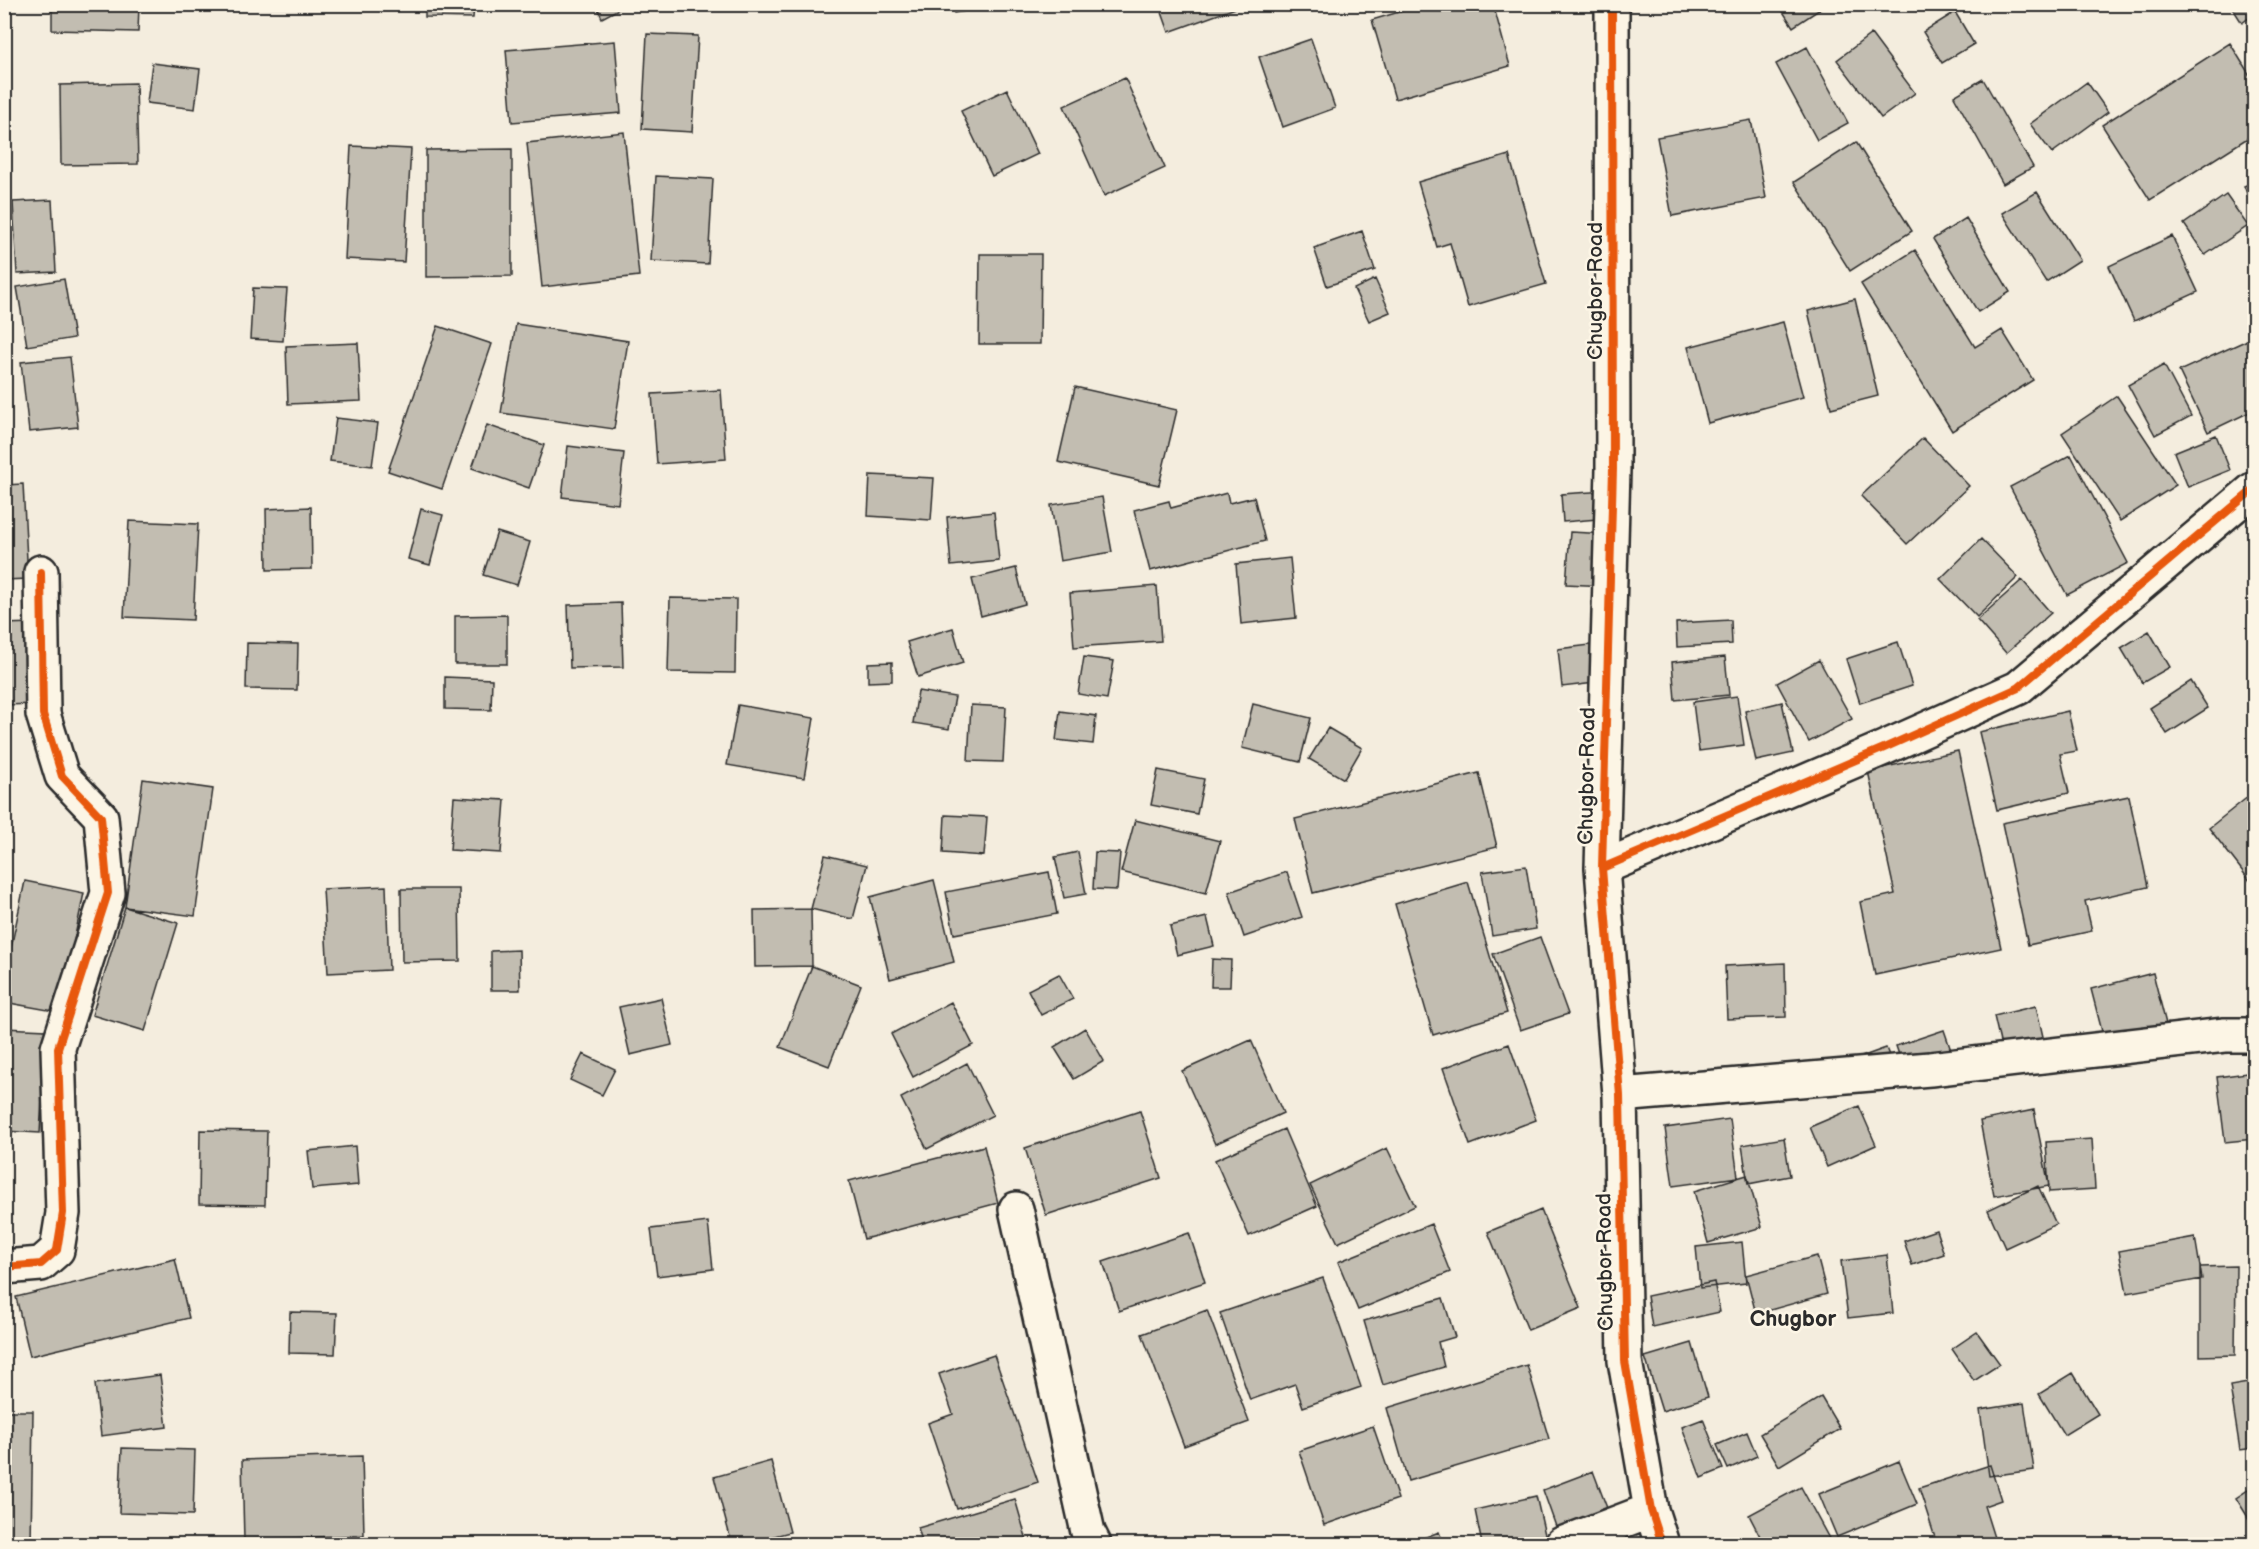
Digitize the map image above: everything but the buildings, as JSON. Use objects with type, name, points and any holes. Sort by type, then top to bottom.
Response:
[{"type":"street","name":"Chugbor Road","points":[[1612,4],[1613,469],[1602,868],[1620,1095],[1625,1361],[1651,1510],[1662,1545]]},
{"type":"street","points":[[1602,868],[1884,748],[2018,688],[2254,489]]},
{"type":"street","points":[[4,1267],[41,1264],[57,1250],[63,1213],[58,1048],[108,894],[101,817],[62,776],[43,714],[41,572]]},
{"type":"street","points":[[1620,1095],[1930,1069],[2225,1035],[2254,1035]]},
{"type":"street","points":[[1016,1209],[1088,1532],[1094,1545]]},
{"type":"street","points":[[1562,1545],[1651,1510]]},
{"type":"cycle path","points":[[1612,4],[1613,469],[1602,868],[1620,1095],[1625,1361],[1651,1510],[1662,1544]]},
{"type":"cycle path","points":[[1602,868],[1884,748],[2018,688],[2254,489]]},
{"type":"cycle path","points":[[4,1267],[41,1264],[57,1250],[63,1213],[58,1048],[108,893],[101,817],[62,776],[43,714],[41,572]]},
{"type":"district","name":"Chugbor","points":[[1793,1319]]}]
